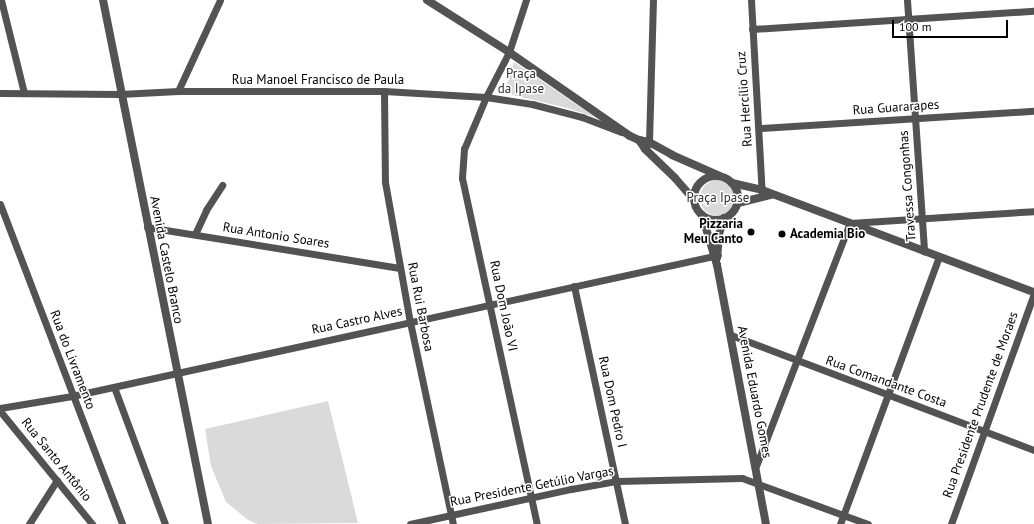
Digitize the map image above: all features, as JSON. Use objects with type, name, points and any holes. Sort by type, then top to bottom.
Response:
[{"type":"street","points":[[1,0],[24,93]]},
{"type":"street","name":"Avenida Castelo Branco","points":[[103,0],[120,94],[208,524]]},
{"type":"street","points":[[178,91],[220,0]]},
{"type":"street","points":[[427,0],[509,52],[630,136],[649,142],[672,155],[720,176],[732,183],[850,223],[1034,293]]},
{"type":"street","name":"Rua Dom João VI","points":[[526,0],[509,52],[486,97],[464,149],[462,178],[536,524]]},
{"type":"street","points":[[645,149],[649,142],[653,0]]},
{"type":"street","name":"Rua Hercílio Cruz","points":[[751,0],[760,128],[762,194]]},
{"type":"street","name":"Travessa Congonhas","points":[[907,0],[924,251]]},
{"type":"street","points":[[752,29],[1034,11]]},
{"type":"street","name":"Rua Manoel Francisco de Paula","points":[[0,93],[120,94],[178,91],[384,91],[486,97],[532,104],[582,117],[630,136]]},
{"type":"street","name":"Rua Rui Barbosa","points":[[384,91],[385,182],[410,322],[453,524]]},
{"type":"street","name":"Rua Guararapes","points":[[760,128],[1034,111]]},
{"type":"street","points":[[639,140],[645,149],[675,178],[694,200]]},
{"type":"street","points":[[720,176],[714,176],[703,180],[696,188],[694,200],[695,206],[702,215],[712,219],[724,218],[730,214],[738,203],[762,194]]},
{"type":"street","points":[[732,183],[736,189],[738,203]]},
{"type":"street","points":[[195,234],[206,210],[222,185]]},
{"type":"street","name":"Rua do Livramento","points":[[0,204],[122,524]]},
{"type":"street","points":[[850,223],[1034,210]]},
{"type":"street","name":"Avenida Eduardo Gomes","points":[[702,215],[716,255],[766,524]]},
{"type":"street","points":[[716,255],[719,234],[724,218]]},
{"type":"street","points":[[756,466],[850,223]]},
{"type":"street","name":"Rua Antonio Soares","points":[[147,227],[400,268]]},
{"type":"street","name":"Rua Castro Alves","points":[[0,409],[114,387],[716,255]]},
{"type":"street","points":[[840,524],[939,256]]},
{"type":"street","name":"Rua Dom Pedro I","points":[[574,286],[625,524]]},
{"type":"street","name":"Rua Presidente Prudente de Moraes","points":[[951,524],[1034,293]]},
{"type":"street","name":"Rua Comandante Costa","points":[[731,335],[796,361],[1034,450]]},
{"type":"street","points":[[114,387],[165,524]]},
{"type":"street","name":"Rua Santo Antônio","points":[[0,409],[92,524]]},
{"type":"street","name":"Rua Presidente Getúlio Vargas","points":[[410,524],[617,481],[742,478],[868,524]]},
{"type":"street","points":[[29,524],[56,480]]},
{"type":"green space","name":"Praça da Ipase","points":[[514,62],[595,117],[567,108],[504,93]]},
{"type":"green space","name":"Praça Ipase","points":[[722,180],[731,185],[735,191],[735,205],[731,211],[722,216],[714,216],[705,211],[701,205],[700,194],[705,185],[711,181]]},
{"type":"green space","points":[[328,401],[358,523],[258,524],[248,520],[226,502],[211,466],[205,429]]},
{"type":"place","name":"Pizzaria Meu Canto","points":[[751,232]]},
{"type":"place","name":"Academia Bio","points":[[782,234]]}]
